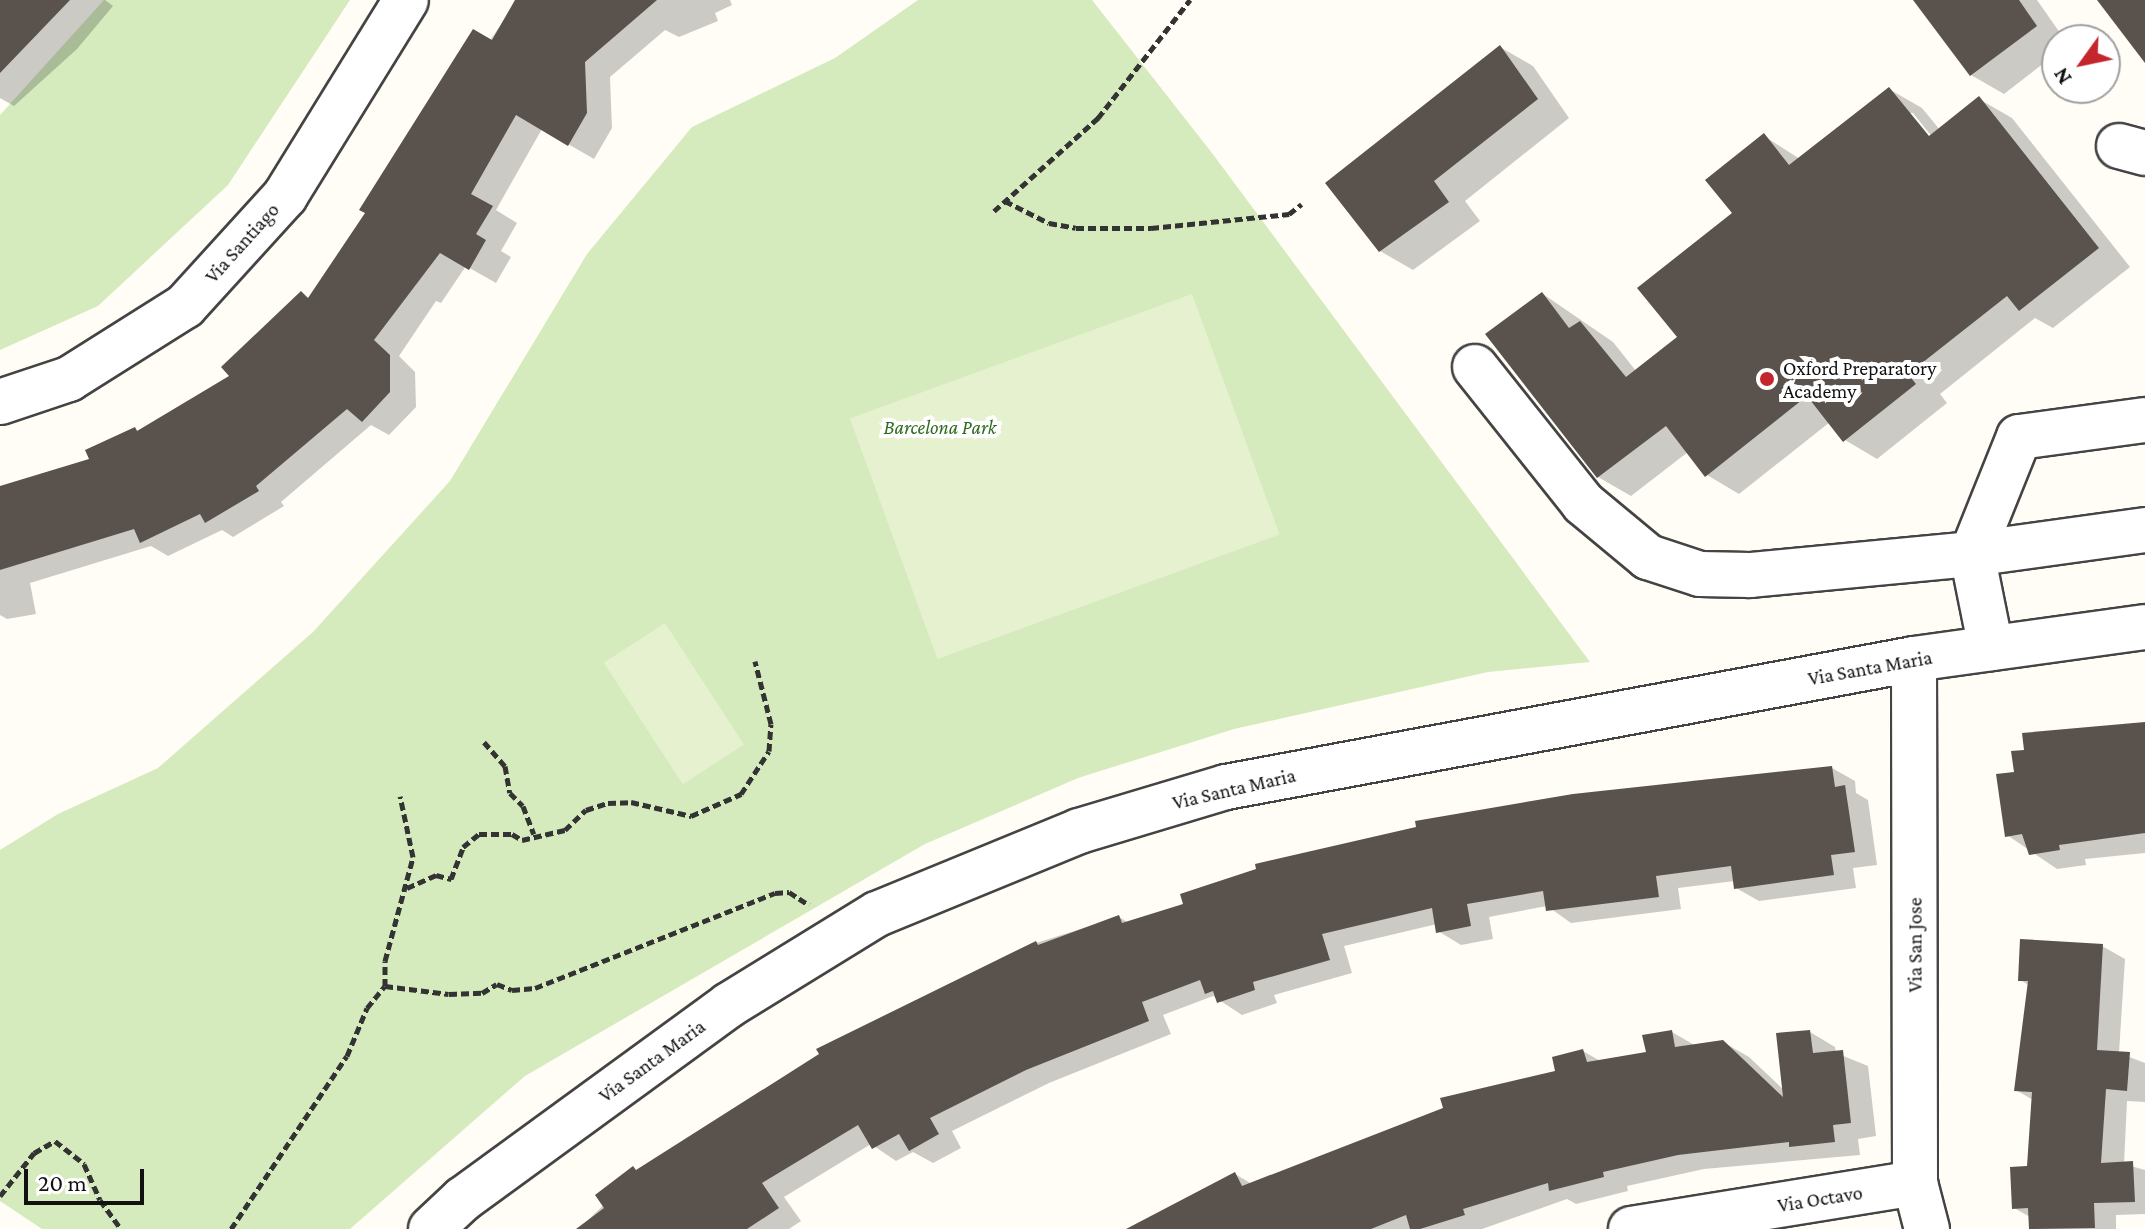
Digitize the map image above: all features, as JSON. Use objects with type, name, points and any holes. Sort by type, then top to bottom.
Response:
[{"type":"street","name":"Via Santiago","points":[[0,402],[69,379],[185,306],[285,196],[406,0]]},
{"type":"street","points":[[1475,367],[1583,503],[1648,557],[1700,574],[1750,575],[1972,554],[2145,530]]},
{"type":"street","points":[[1991,648],[1972,554],[2019,437],[2145,420]]},
{"type":"street","name":"Via Santa Maria","points":[[431,1229],[463,1199],[729,1005],[877,914],[1079,831],[1226,787],[1914,659],[2145,627]]},
{"type":"street","name":"Via San Jose","points":[[1914,659],[1915,1183],[1927,1229]]},
{"type":"street","name":"Via Octavo","points":[[1631,1229],[1915,1183]]},
{"type":"path","points":[[994,211],[1098,118],[1190,0]]},
{"type":"path","points":[[1005,201],[1049,223],[1076,228],[1151,228],[1289,214],[1302,204]]},
{"type":"path","points":[[407,888],[436,875],[451,879],[463,847],[479,834],[512,834],[522,840],[534,834],[565,830],[586,810],[608,803],[631,802],[691,816],[741,794],[769,751],[771,724],[755,661]]},
{"type":"path","points":[[484,742],[505,766],[510,793],[523,806],[534,834]]},
{"type":"path","points":[[231,1229],[347,1056],[367,1008],[385,986],[385,961],[413,857],[400,796]]},
{"type":"path","points":[[385,986],[449,994],[482,993],[497,984],[512,990],[535,988],[775,893],[789,892],[814,908]]},
{"type":"path","points":[[0,1196],[34,1153],[55,1141],[84,1164],[100,1200],[121,1229]]},
{"type":"green space","points":[[104,0],[350,0],[228,185],[98,306],[0,350],[0,115]]},
{"type":"green space","name":"Barcelona Park","points":[[918,0],[1092,0],[1212,153],[1590,662],[1488,672],[1234,729],[1078,778],[925,844],[525,1076],[350,1229],[42,1229],[0,1201],[0,850],[58,814],[158,768],[313,632],[450,481],[587,254],[692,127],[835,58]]},
{"type":"green space","points":[[1192,294],[1280,535],[938,659],[850,418]]},
{"type":"green space","points":[[665,623],[744,745],[683,784],[604,663]]},
{"type":"building","points":[[0,0],[70,0],[0,73]]},
{"type":"building","points":[[515,0],[657,0],[585,62],[587,113],[568,146],[516,115],[471,194],[493,206],[476,234],[486,240],[469,270],[440,253],[374,340],[390,355],[390,392],[362,422],[347,409],[256,486],[259,491],[205,523],[200,514],[140,543],[134,529],[0,570],[0,486],[89,459],[85,450],[135,427],[137,431],[229,376],[221,367],[301,291],[308,298],[365,213],[359,210],[473,29],[492,40]]},
{"type":"building","points":[[1913,0],[2019,0],[2037,26],[1970,76]]},
{"type":"building","points":[[2097,0],[2145,0],[2145,63],[2121,32],[2121,24],[2115,24]]},
{"type":"building","points":[[1500,45],[1538,99],[1434,181],[1449,202],[1379,252],[1325,183]]},
{"type":"building","name":"Oxford Preparatory Academy","points":[[1889,87],[1929,136],[1979,96],[2099,248],[2019,311],[2007,296],[1908,374],[1916,384],[1843,442],[1807,396],[1705,477],[1666,426],[1597,478],[1485,334],[1542,292],[1569,328],[1580,321],[1626,377],[1677,337],[1637,288],[1732,213],[1705,180],[1764,133],[1789,165]]},
{"type":"building","points":[[2145,722],[2145,833],[2059,845],[2060,850],[2029,855],[2022,834],[2005,837],[1996,774],[2014,772],[2011,751],[2024,750],[2022,733]]},
{"type":"building","points":[[1832,766],[1835,787],[1845,785],[1855,852],[1831,855],[1834,875],[1734,889],[1731,866],[1656,876],[1659,897],[1546,911],[1543,891],[1467,904],[1471,926],[1436,933],[1432,908],[1322,934],[1330,960],[1253,982],[1255,990],[1217,1003],[1213,991],[1205,994],[1200,980],[1142,1002],[1149,1021],[1026,1070],[930,1118],[939,1134],[909,1151],[899,1134],[872,1149],[858,1125],[762,1183],[779,1208],[747,1229],[576,1229],[604,1208],[595,1195],[633,1166],[636,1170],[819,1054],[816,1049],[1036,941],[1038,945],[1119,915],[1122,923],[1183,904],[1180,894],[1256,869],[1255,864],[1416,827],[1415,821],[1573,794]]},
{"type":"building","points":[[2020,939],[2103,944],[2097,1050],[2130,1052],[2127,1091],[2106,1089],[2101,1163],[2133,1161],[2135,1202],[2094,1203],[2095,1228],[2029,1229],[2028,1208],[2012,1209],[2010,1167],[2027,1166],[2032,1092],[2014,1091],[2028,981],[2018,981]]},
{"type":"building","points":[[1672,1030],[1675,1047],[1723,1040],[1783,1097],[1776,1033],[1810,1030],[1813,1053],[1843,1050],[1851,1123],[1833,1125],[1835,1142],[1789,1147],[1789,1142],[1678,1155],[1603,1172],[1604,1177],[1549,1191],[1548,1183],[1463,1209],[1465,1215],[1420,1229],[1410,1229],[1406,1215],[1371,1229],[1126,1229],[1235,1172],[1242,1186],[1443,1108],[1440,1098],[1555,1071],[1552,1057],[1583,1049],[1587,1062],[1646,1052],[1642,1035]]},
{"type":"place","name":"Oxford Preparatory Academy","points":[[1767,379]]}]
